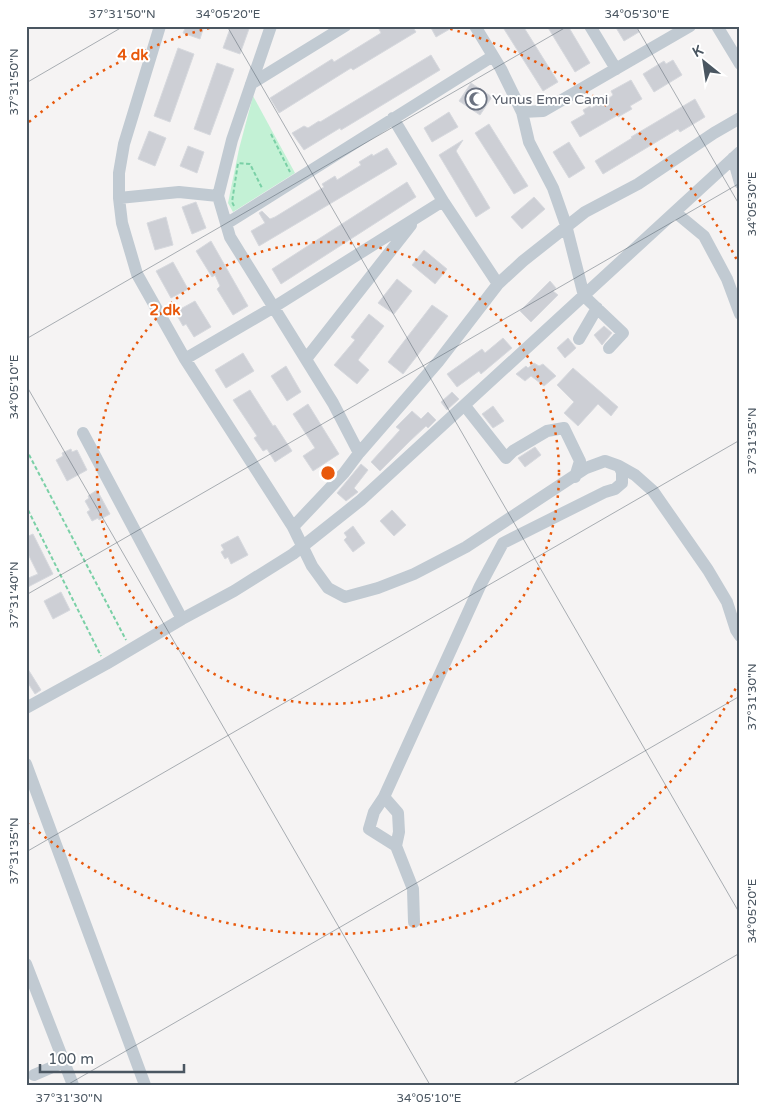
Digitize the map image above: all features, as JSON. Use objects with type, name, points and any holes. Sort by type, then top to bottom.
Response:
[{"type":"street","points":[[160,26],[124,144],[119,173],[122,223],[137,274],[185,359],[293,527],[312,566],[328,588],[345,597],[378,588],[423,570],[466,546],[575,477],[586,468],[605,461],[635,475],[653,491],[708,570],[727,602],[736,630],[740,636]]},
{"type":"street","points":[[270,26],[232,140],[218,196],[230,237],[333,403],[359,453]]},
{"type":"street","points":[[251,84],[345,26]]},
{"type":"street","points":[[475,26],[522,112],[529,142],[553,188],[566,226],[584,296],[623,333],[609,348]]},
{"type":"street","points":[[590,26],[616,69]]},
{"type":"street","points":[[522,112],[544,111],[690,26]]},
{"type":"street","points":[[717,26],[740,64]]},
{"type":"street","points":[[226,224],[493,56]]},
{"type":"street","points":[[393,118],[442,201],[498,284]]},
{"type":"street","points":[[293,527],[344,473],[438,362],[498,284],[585,212],[638,184],[714,133],[740,118]]},
{"type":"street","points":[[736,155],[740,183]]},
{"type":"street","points":[[26,708],[234,591],[302,548],[361,500],[465,406],[736,155]]},
{"type":"street","points":[[119,198],[179,192],[218,196]]},
{"type":"street","points":[[185,359],[274,307],[442,201]]},
{"type":"street","points":[[675,212],[704,236],[727,279],[740,314]]},
{"type":"street","points":[[306,359],[417,217]]},
{"type":"street","points":[[579,339],[597,308]]},
{"type":"street","points":[[465,406],[506,458],[513,450],[548,431],[564,428],[580,461],[575,477]]},
{"type":"street","points":[[83,433],[182,619]]},
{"type":"street","points":[[396,846],[369,829],[374,812],[384,797],[480,586],[503,543],[605,492],[615,489],[622,483],[622,472],[619,466]]},
{"type":"street","points":[[26,764],[145,1085]]},
{"type":"street","points":[[384,797],[398,813],[399,832],[396,846],[413,889],[414,922]]},
{"type":"street","points":[[26,965],[73,1085]]},
{"type":"street","points":[[34,1075],[64,1062]]},
{"type":"path","points":[[271,134],[290,172],[284,177]]},
{"type":"path","points":[[235,208],[232,202],[238,163],[250,164],[263,190]]},
{"type":"path","points":[[26,449],[131,649]]},
{"type":"path","points":[[28,510],[106,664]]},
{"type":"green space","points":[[253,96],[295,173],[233,212],[228,203],[239,149]]},
{"type":"building","points":[[186,26],[204,26],[200,39],[183,33]]},
{"type":"building","points":[[231,26],[250,26],[240,54],[223,48]]},
{"type":"building","points":[[384,26],[412,26],[416,32],[353,70],[351,68],[279,113],[270,98],[332,59],[334,62],[381,33],[379,29]]},
{"type":"building","points":[[430,26],[455,26],[436,37]]},
{"type":"building","points":[[508,26],[523,26],[558,82],[543,91],[504,29]]},
{"type":"building","points":[[547,26],[568,26],[590,63],[575,72]]},
{"type":"building","points":[[615,26],[636,26],[639,32],[624,41]]},
{"type":"building","points":[[178,48],[194,54],[170,122],[154,116]]},
{"type":"building","points":[[431,55],[440,70],[341,130],[340,128],[304,150],[292,133],[304,126],[308,128],[320,122]]},
{"type":"building","points":[[673,60],[682,75],[654,92],[643,74],[664,61],[666,64]]},
{"type":"building","points":[[217,63],[234,69],[210,135],[194,129]]},
{"type":"building","points":[[631,80],[642,99],[630,106],[632,109],[580,137],[571,122],[585,114],[583,110],[608,99],[613,95],[611,91]]},
{"type":"building","name":"Yunus Emre Cami","points":[[471,83],[492,97],[480,115],[459,101]]},
{"type":"building","points":[[695,99],[705,117],[680,132],[678,129],[603,174],[595,161]]},
{"type":"building","points":[[449,112],[458,127],[432,142],[424,128]]},
{"type":"building","points":[[489,124],[528,186],[514,194],[475,133]]},
{"type":"building","points":[[149,131],[166,138],[155,166],[138,159]]},
{"type":"building","points":[[463,140],[456,151],[490,208],[476,217],[439,155]]},
{"type":"building","points":[[569,142],[585,168],[569,178],[553,152]]},
{"type":"building","points":[[188,146],[204,152],[197,173],[180,166]]},
{"type":"building","points":[[387,148],[397,164],[259,246],[251,231],[265,223],[259,213],[262,211],[270,219],[275,217],[324,187],[322,184],[335,176],[337,180],[361,165],[359,162]]},
{"type":"building","points":[[407,182],[416,197],[281,284],[272,269]]},
{"type":"building","points":[[534,197],[545,209],[522,229],[511,217]]},
{"type":"building","points":[[196,202],[206,228],[192,234],[182,207]]},
{"type":"building","points":[[166,217],[173,245],[155,250],[147,223]]},
{"type":"building","points":[[211,241],[248,306],[233,315],[217,289],[220,286],[215,275],[212,277],[196,251]]},
{"type":"building","points":[[424,250],[447,269],[435,284],[412,265]]},
{"type":"building","points":[[173,262],[188,289],[171,298],[156,271]]},
{"type":"building","points":[[397,279],[412,291],[394,314],[378,303]]},
{"type":"building","points":[[550,281],[556,288],[553,291],[558,295],[531,322],[520,311]]},
{"type":"building","points":[[195,301],[211,327],[194,337],[186,324],[183,326],[175,312]]},
{"type":"building","points":[[432,305],[448,316],[403,374],[388,362]]},
{"type":"building","points":[[369,314],[384,326],[358,360],[369,370],[357,384],[334,365],[355,340],[351,337]]},
{"type":"building","points":[[604,326],[612,333],[602,345],[594,335]]},
{"type":"building","points":[[503,338],[512,348],[481,374],[479,371],[457,387],[447,374],[482,349],[485,353]]},
{"type":"building","points":[[568,338],[576,348],[565,358],[557,348]]},
{"type":"building","points":[[243,353],[254,371],[226,388],[215,370]]},
{"type":"building","points":[[534,363],[539,366],[543,364],[556,376],[544,386],[531,376],[525,381],[516,374],[526,366],[528,368]]},
{"type":"building","points":[[286,366],[301,392],[287,401],[271,376]]},
{"type":"building","points":[[573,368],[618,407],[611,416],[598,404],[578,426],[564,413],[574,402],[557,385]]},
{"type":"building","points":[[250,390],[292,451],[275,462],[267,449],[263,451],[254,438],[257,436],[233,400]]},
{"type":"building","points":[[452,392],[459,399],[447,410],[441,402]]},
{"type":"building","points":[[308,404],[339,454],[313,471],[303,456],[315,448],[293,414]]},
{"type":"building","points":[[493,406],[504,421],[493,428],[482,414]]},
{"type":"building","points":[[412,411],[421,419],[428,412],[436,420],[428,428],[426,426],[380,471],[371,462],[400,430],[396,427]]},
{"type":"building","points":[[535,447],[541,455],[525,467],[518,458]]},
{"type":"building","points":[[71,449],[72,452],[77,450],[87,470],[67,481],[56,460],[63,456],[62,453]]},
{"type":"building","points":[[361,464],[368,470],[354,488],[358,492],[346,501],[337,493]]},
{"type":"building","points":[[97,490],[110,514],[99,520],[98,518],[92,521],[87,512],[90,510],[85,501],[89,498],[88,496]]},
{"type":"building","points":[[392,510],[406,525],[394,536],[380,521]]},
{"type":"building","points":[[353,526],[365,543],[353,552],[344,540],[347,537],[344,533]]},
{"type":"building","points":[[33,534],[53,574],[26,588],[26,579],[38,574],[26,550],[26,537]]},
{"type":"building","points":[[238,536],[248,555],[231,564],[228,557],[225,559],[221,552],[224,550],[221,545]]},
{"type":"building","points":[[61,592],[70,610],[53,619],[44,601]]},
{"type":"building","points":[[26,666],[41,690],[35,694],[26,680]]},
{"type":"place","name":"Yunus Emre Cami","points":[[476,99]]}]
